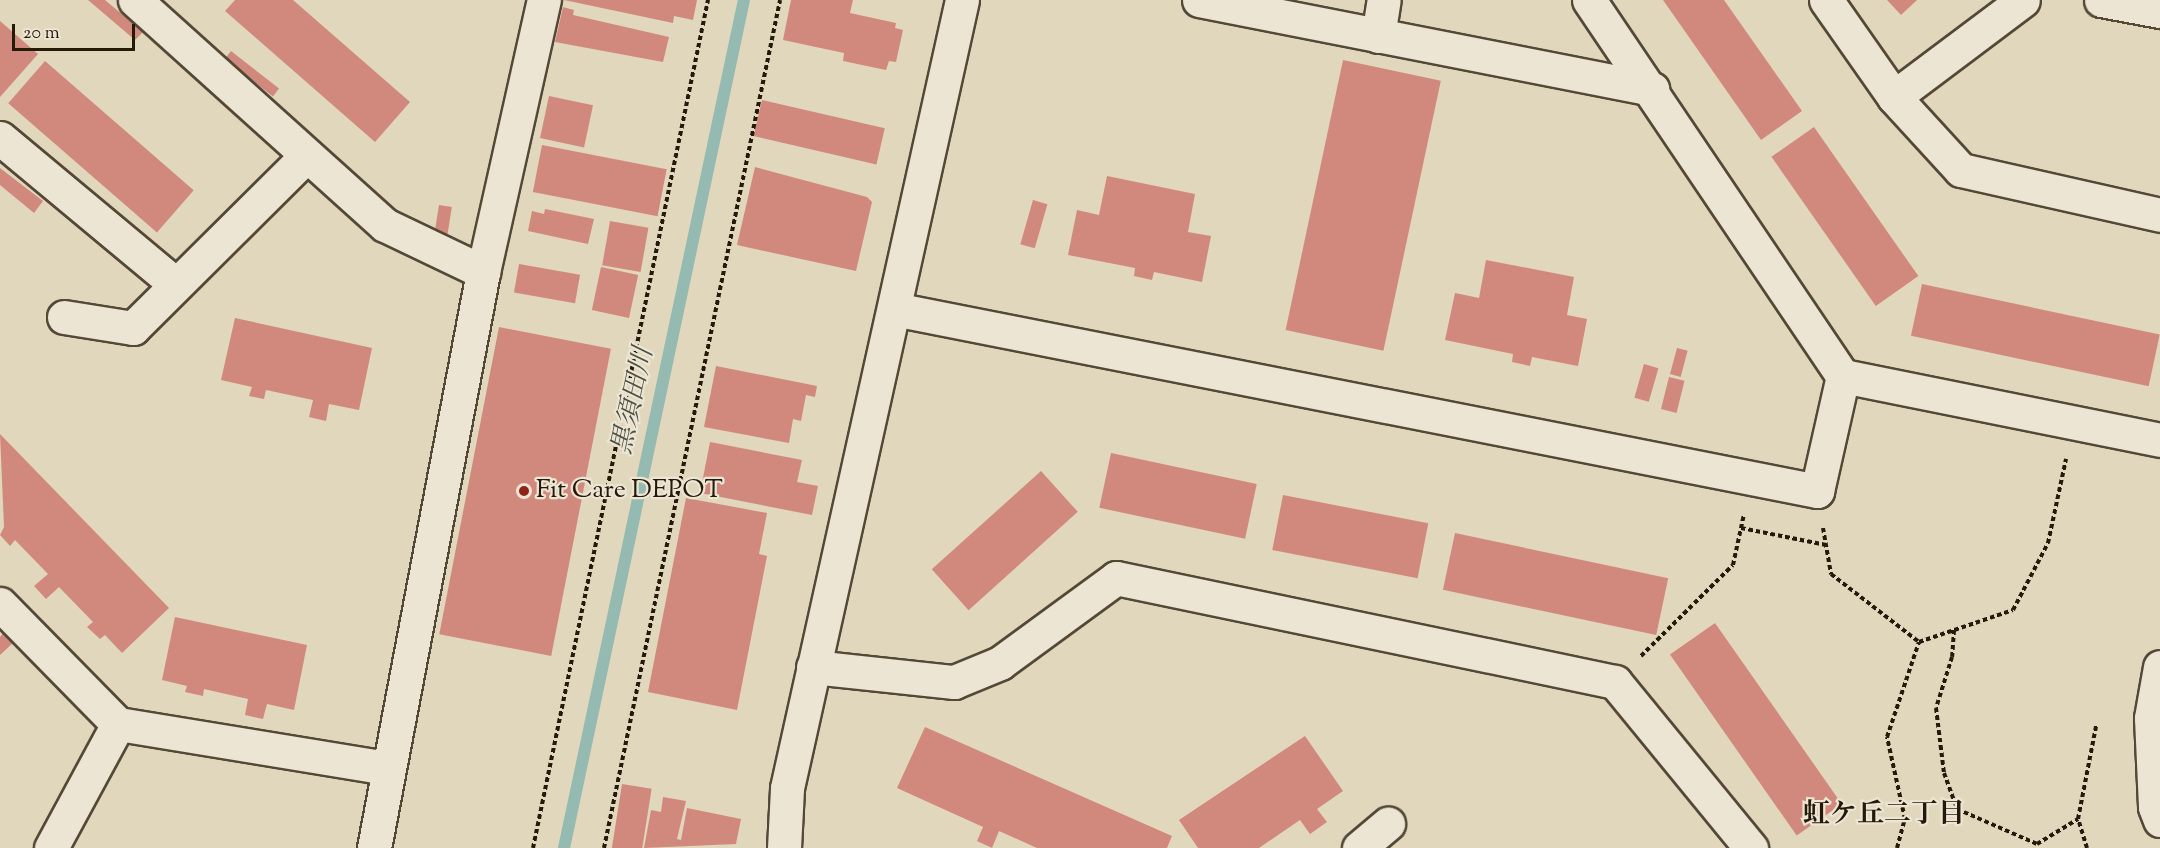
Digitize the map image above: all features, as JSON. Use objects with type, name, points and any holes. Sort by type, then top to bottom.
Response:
[{"type":"street","points":[[135,0],[385,225],[483,272]]},
{"type":"street","points":[[374,848],[387,768],[483,272],[544,0]]},
{"type":"street","points":[[784,848],[787,788],[962,0]]},
{"type":"street","points":[[1199,0],[1652,89]]},
{"type":"street","points":[[1378,36],[1384,0]]},
{"type":"street","points":[[1589,0],[1652,89],[1843,376],[2160,440]]},
{"type":"street","points":[[1826,0],[1894,97],[1961,170],[2160,214]]},
{"type":"street","points":[[1894,97],[2023,0]]},
{"type":"street","points":[[2101,0],[2160,10]]},
{"type":"street","points":[[0,138],[174,283]]},
{"type":"street","points":[[64,317],[133,328],[174,283],[307,155]]},
{"type":"street","points":[[894,309],[1817,491],[1843,376]]},
{"type":"street","points":[[813,667],[954,682],[1000,663],[1116,578],[1615,682],[1751,848]]},
{"type":"street","points":[[0,604],[118,724],[387,768]]},
{"type":"street","points":[[2160,667],[2151,718],[2155,807],[2160,820]]},
{"type":"street","points":[[51,848],[118,724]]},
{"type":"street","points":[[1359,848],[1388,824]]},
{"type":"path","points":[[532,848],[708,0]]},
{"type":"path","points":[[604,848],[780,0]]},
{"type":"path","points":[[1918,642],[2013,610],[2048,543],[2073,423]]},
{"type":"path","points":[[1615,682],[1733,565],[1753,478]]},
{"type":"path","points":[[1817,491],[1831,574],[1918,642]]},
{"type":"path","points":[[1741,528],[1826,545]]},
{"type":"path","points":[[1954,630],[1952,657],[1936,708],[1944,773],[1957,809],[2037,844],[2078,819]]},
{"type":"path","points":[[1897,848],[1905,819],[1887,737],[1918,642]]},
{"type":"path","points":[[2087,848],[2078,819],[2096,726]]},
{"type":"building","points":[[88,0],[105,0],[143,32],[135,40]]},
{"type":"building","points":[[235,0],[293,0],[410,102],[375,142],[225,11]]},
{"type":"building","points":[[564,0],[697,0],[693,20],[674,16],[673,23]]},
{"type":"building","points":[[791,0],[853,0],[850,13],[896,23],[895,28],[903,30],[896,62],[889,61],[886,70],[843,61],[844,53],[783,40]]},
{"type":"building","points":[[1663,0],[1724,0],[1802,111],[1761,140]]},
{"type":"building","points":[[1887,0],[1917,0],[1901,15]]},
{"type":"building","points":[[563,7],[574,10],[573,15],[669,37],[663,62],[555,42]]},
{"type":"building","points":[[0,21],[38,54],[0,97]]},
{"type":"building","points":[[231,51],[279,89],[273,96],[225,59]]},
{"type":"building","points":[[1343,60],[1441,81],[1383,351],[1286,330]]},
{"type":"building","points":[[45,61],[194,190],[157,233],[8,103]]},
{"type":"building","points":[[549,96],[593,105],[584,147],[540,138]]},
{"type":"building","points":[[762,100],[885,128],[876,164],[754,136]]},
{"type":"building","points":[[1814,127],[1918,276],[1876,306],[1771,157]]},
{"type":"building","points":[[542,145],[667,169],[658,216],[533,192]]},
{"type":"building","points":[[755,167],[867,197],[872,202],[856,271],[737,245]]},
{"type":"building","points":[[0,168],[43,201],[34,213],[0,185]]},
{"type":"building","points":[[1107,176],[1195,194],[1188,232],[1211,236],[1202,282],[1154,272],[1152,280],[1134,276],[1135,268],[1068,255],[1077,210],[1099,215]]},
{"type":"building","points":[[1033,200],[1047,204],[1035,248],[1020,244]]},
{"type":"building","points":[[439,205],[452,207],[446,243],[433,241]]},
{"type":"building","points":[[545,209],[594,219],[588,244],[528,231],[532,211],[544,214]]},
{"type":"building","points":[[610,221],[648,228],[641,272],[602,265]]},
{"type":"building","points":[[1486,260],[1574,277],[1567,315],[1587,319],[1578,366],[1532,357],[1530,366],[1512,362],[1513,354],[1445,340],[1455,293],[1479,298]]},
{"type":"building","points":[[519,264],[580,275],[575,303],[514,293]]},
{"type":"building","points":[[601,267],[638,275],[629,318],[592,310]]},
{"type":"building","points":[[1922,284],[2160,335],[2149,386],[1911,336]]},
{"type":"building","points":[[235,318],[372,348],[359,410],[329,404],[326,421],[309,417],[313,400],[266,390],[264,399],[249,396],[252,387],[221,380]]},
{"type":"building","name":"Fit Care DEPOT","points":[[499,327],[611,349],[551,656],[439,634]]},
{"type":"building","points":[[1677,348],[1688,351],[1681,377],[1670,374]]},
{"type":"building","points":[[1644,364],[1658,368],[1649,402],[1634,398]]},
{"type":"building","points":[[716,366],[817,386],[815,397],[806,395],[801,421],[793,419],[789,443],[704,427]]},
{"type":"building","points":[[1669,377],[1685,381],[1677,413],[1661,409]]},
{"type":"building","points":[[0,434],[169,608],[122,653],[105,635],[100,639],[87,627],[93,622],[59,587],[46,599],[34,586],[48,574],[15,540],[10,546],[0,535],[4,527]]},
{"type":"building","points":[[710,442],[802,460],[797,482],[818,486],[812,515],[700,493]]},
{"type":"building","points":[[1111,453],[1257,484],[1245,539],[1099,508]]},
{"type":"building","points":[[1041,471],[1078,512],[969,610],[932,569]]},
{"type":"building","points":[[1283,495],[1428,523],[1418,578],[1272,550]]},
{"type":"building","points":[[686,498],[767,513],[759,554],[767,556],[737,710],[648,692]]},
{"type":"building","points":[[1455,533],[1668,578],[1656,635],[1443,590]]},
{"type":"building","points":[[175,617],[307,645],[294,710],[267,704],[263,719],[245,715],[248,699],[204,689],[203,696],[185,692],[187,686],[162,680]]},
{"type":"building","points":[[1715,623],[1842,804],[1797,836],[1670,655]]},
{"type":"building","points":[[4,632],[14,642],[0,655],[0,637]]},
{"type":"building","points":[[925,727],[1172,836],[1167,848],[1037,848],[999,831],[992,848],[977,841],[983,827],[897,788]]},
{"type":"building","points":[[1305,736],[1343,791],[1317,809],[1327,822],[1310,834],[1300,820],[1259,848],[1198,848],[1179,820]]},
{"type":"building","points":[[622,784],[652,789],[642,848],[612,848]]},
{"type":"building","points":[[663,797],[686,801],[677,839],[681,840],[687,808],[741,819],[736,844],[644,848],[651,810],[661,812]]},
{"type":"waterway","name":"黒須田川","points":[[564,848],[744,0]]},
{"type":"place","name":"Fit Care DEPOT","points":[[524,491]]},
{"type":"district","name":"虹ケ丘二丁目","points":[[1884,816]]}]
